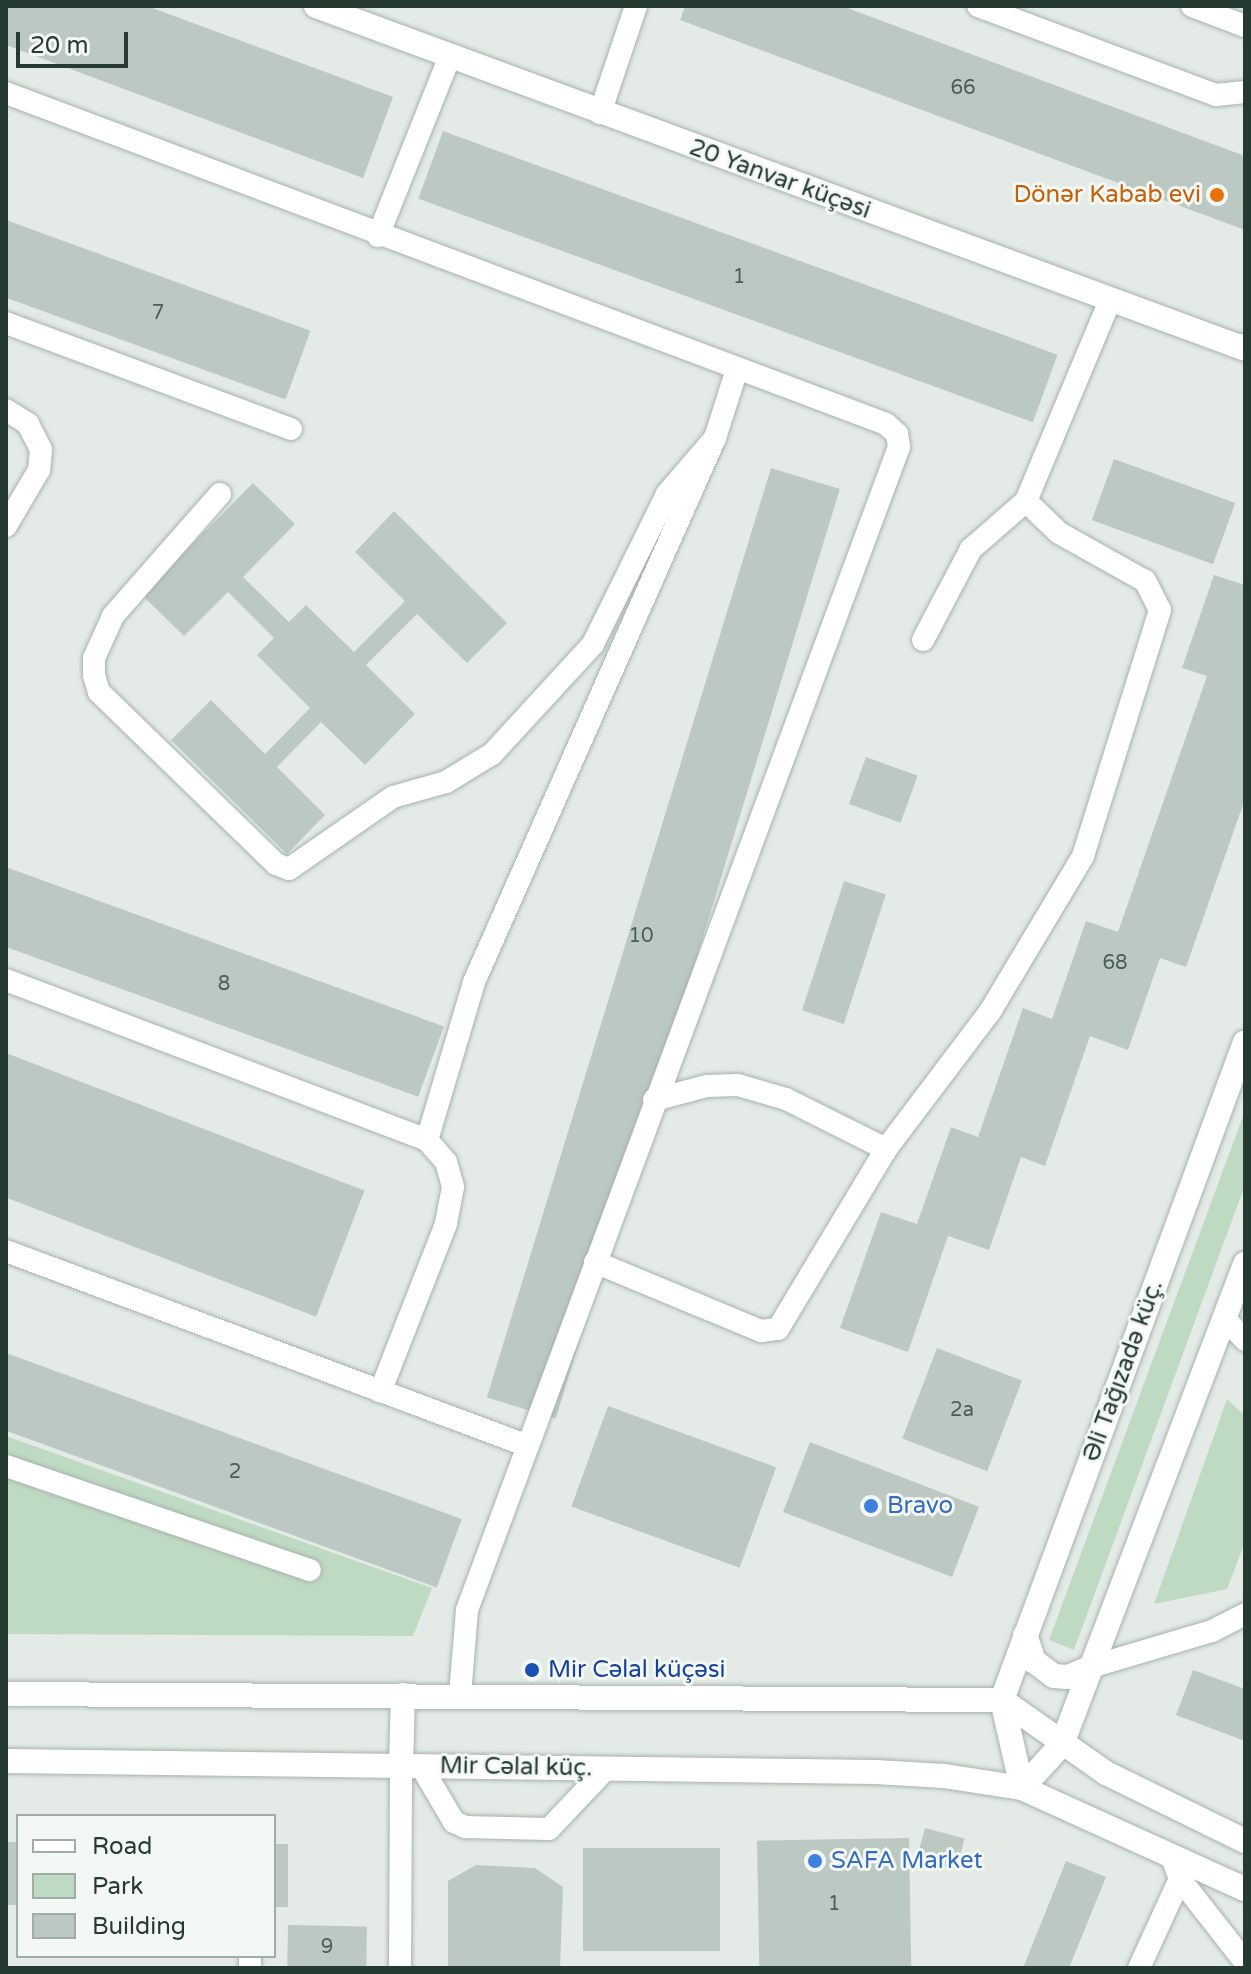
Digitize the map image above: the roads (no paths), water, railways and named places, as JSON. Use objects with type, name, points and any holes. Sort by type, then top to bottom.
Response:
[{"type":"street","name":"20 Yanvar küçəsi","points":[[316,6],[1241,347]]},
{"type":"street","name":"Əli Tağızadə küç.","points":[[1002,1700],[1245,1042]]},
{"type":"street","points":[[1022,1788],[1062,1744],[1245,1264]]},
{"type":"street","points":[[1025,1635],[1034,1661],[1054,1676],[1068,1677],[1094,1666]]},
{"type":"street","points":[[6,1694],[1002,1700],[1062,1744],[1150,1797],[1245,1841]]},
{"type":"street","points":[[403,1695],[411,1766]]},
{"type":"street","points":[[1002,1700],[1022,1788]]},
{"type":"street","name":"Mir Cəlal küç.","points":[[6,1761],[913,1774],[1022,1788],[1176,1868],[1245,1889]]},
{"type":"lane","points":[[600,113],[636,6]]},
{"type":"lane","points":[[978,6],[1216,95],[1245,92]]},
{"type":"lane","points":[[1192,6],[1245,26]]},
{"type":"lane","points":[[378,236],[450,56]]},
{"type":"lane","points":[[6,93],[736,372],[886,424],[897,434],[899,447],[467,1610],[460,1696]]},
{"type":"lane","points":[[923,640],[971,549],[1026,501],[1110,300]]},
{"type":"lane","points":[[6,323],[291,429]]},
{"type":"lane","points":[[427,1140],[474,982],[715,438],[736,372]]},
{"type":"lane","points":[[6,410],[28,424],[41,449],[39,470],[6,526]]},
{"type":"lane","points":[[220,494],[113,616],[94,658],[94,675],[99,692],[276,864],[289,869],[393,797],[446,782],[492,754],[593,644],[667,494],[715,438]]},
{"type":"lane","points":[[595,1262],[761,1331],[778,1329],[886,1149],[991,1010],[1083,856],[1154,639],[1160,610],[1145,581],[1059,533],[1026,501]]},
{"type":"lane","points":[[6,980],[427,1140],[446,1162],[453,1187],[446,1224],[380,1392]]},
{"type":"lane","points":[[654,1100],[707,1086],[738,1085],[786,1099],[886,1149]]},
{"type":"lane","points":[[6,1251],[528,1446]]},
{"type":"lane","points":[[1225,1319],[1245,1340]]},
{"type":"lane","points":[[6,1466],[310,1570]]},
{"type":"lane","points":[[1094,1666],[1212,1631],[1245,1614]]},
{"type":"lane","points":[[411,1766],[454,1822],[465,1827],[535,1829],[549,1829],[559,1822],[606,1769]]},
{"type":"lane","points":[[400,1968],[411,1766]]},
{"type":"lane","points":[[1176,1868],[1245,1962]]},
{"type":"lane","points":[[1139,1968],[1176,1868]]},
{"type":"place","name":"Dönər Kabab evi","points":[[1217,195]]},
{"type":"place","name":"Bravo","points":[[871,1506]]},
{"type":"place","name":"Mir Cəlal küçəsi","points":[[532,1670]]},
{"type":"place","name":"SAFA Market","points":[[815,1861]]}]
